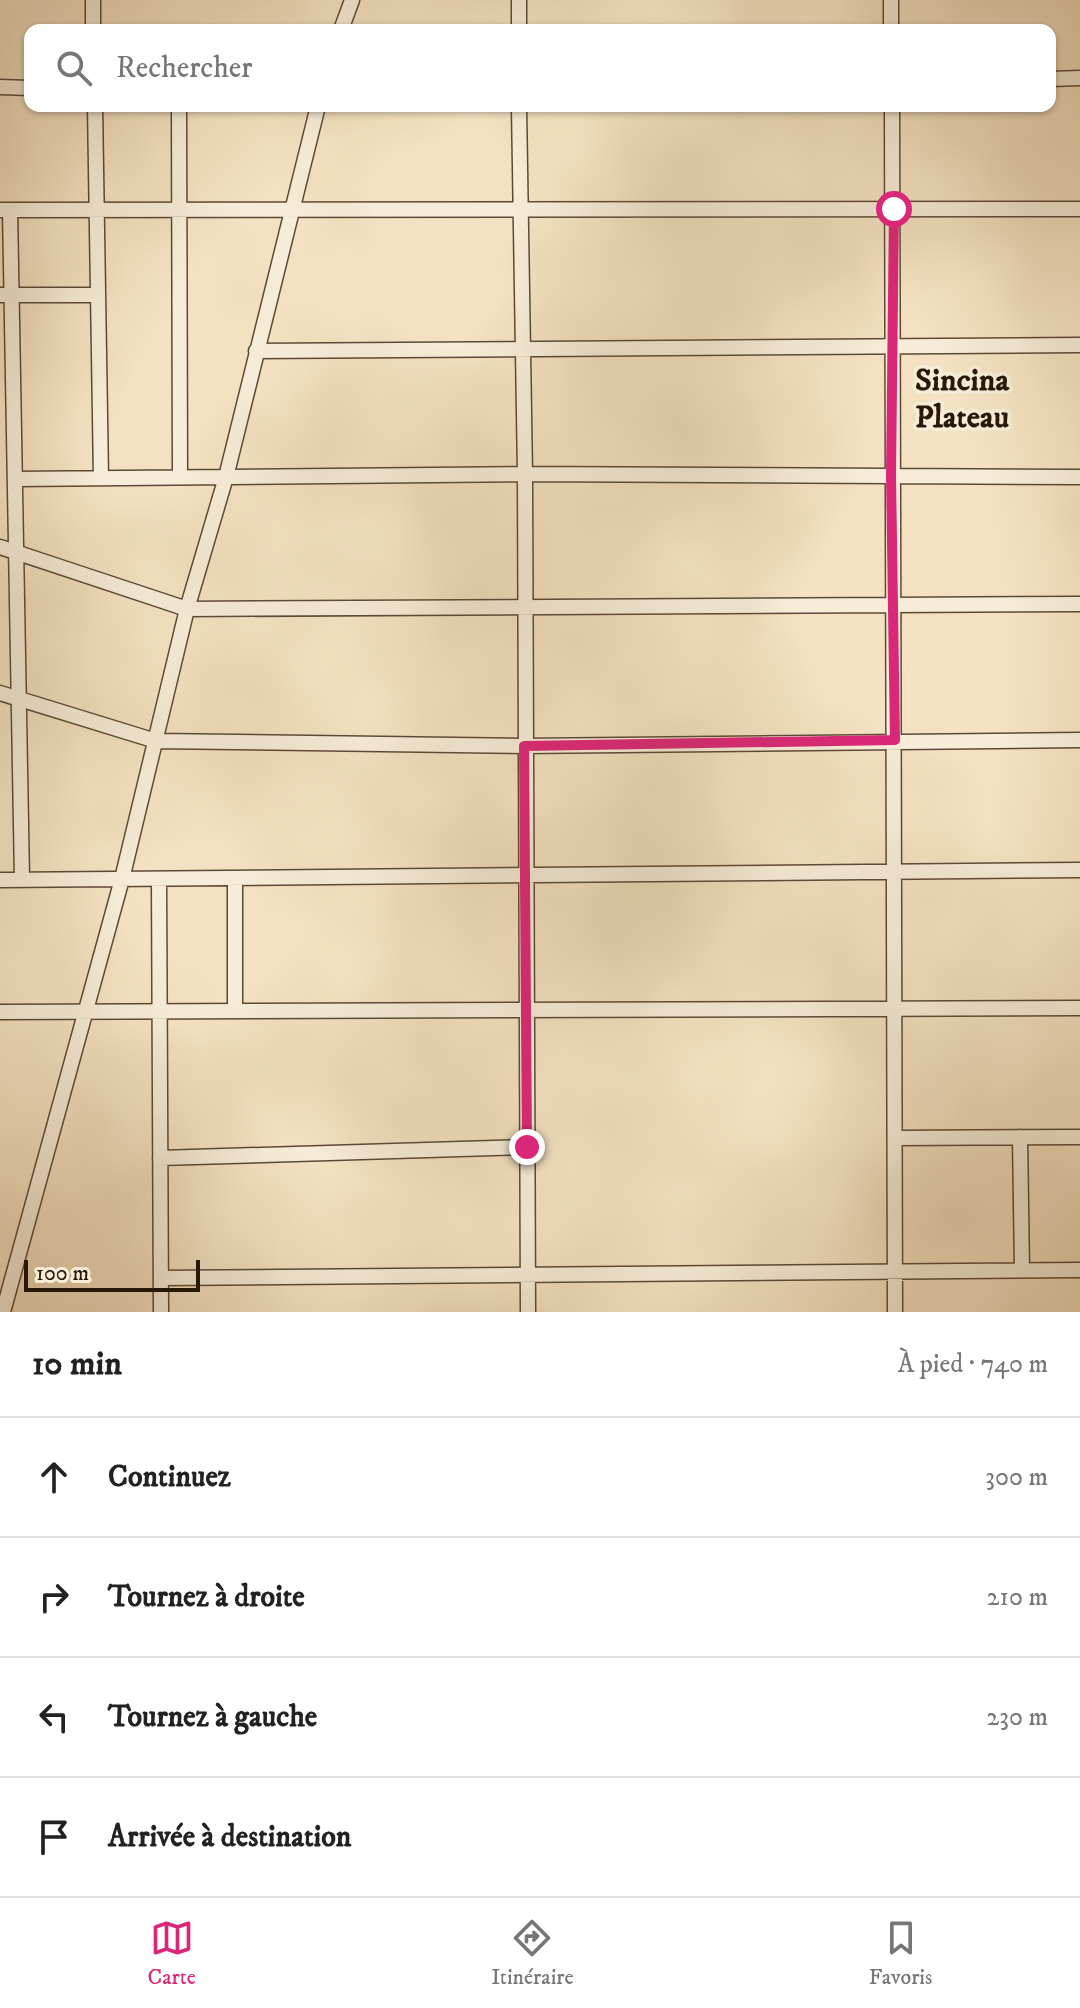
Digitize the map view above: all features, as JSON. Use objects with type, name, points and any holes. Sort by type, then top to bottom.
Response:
[{"type":"street","points":[[93,0],[93,24]]},
{"type":"street","points":[[343,24],[352,0]]},
{"type":"street","points":[[519,0],[519,24]]},
{"type":"street","points":[[891,0],[891,24]]},
{"type":"street","points":[[1056,79],[1080,78]]},
{"type":"street","points":[[0,87],[24,88]]},
{"type":"street","points":[[95,112],[101,478]]},
{"type":"street","points":[[179,112],[180,477]]},
{"type":"street","points":[[3,1312],[122,879],[187,609],[226,477],[316,112]]},
{"type":"street","points":[[519,112],[525,474],[523,609],[528,1312]]},
{"type":"street","points":[[892,112],[891,475],[897,1008],[895,1312]]},
{"type":"street","points":[[22,880],[15,479],[5,210],[1080,209]]},
{"type":"street","points":[[6,295],[98,295]]},
{"type":"street","points":[[256,351],[1080,345]]},
{"type":"street","points":[[15,479],[525,474],[1080,477]]},
{"type":"street","points":[[0,547],[187,609],[1080,604]]},
{"type":"street","points":[[0,693],[156,741],[524,746],[1080,740]]},
{"type":"street","points":[[0,880],[1080,870]]},
{"type":"street","points":[[235,878],[235,1011]]},
{"type":"street","points":[[159,879],[161,1312]]},
{"type":"street","points":[[0,1012],[1080,1008]]},
{"type":"street","points":[[1020,1137],[1022,1270]]},
{"type":"street","points":[[897,1138],[1080,1137]]},
{"type":"street","points":[[160,1158],[527,1147]]},
{"type":"street","points":[[161,1278],[1080,1270]]},
{"type":"district","name":"Sincina Plateau","points":[[962,398]]},
{"type":"route","points":[[527,1147],[524,746],[895,740],[891,475],[894,209]]}]
